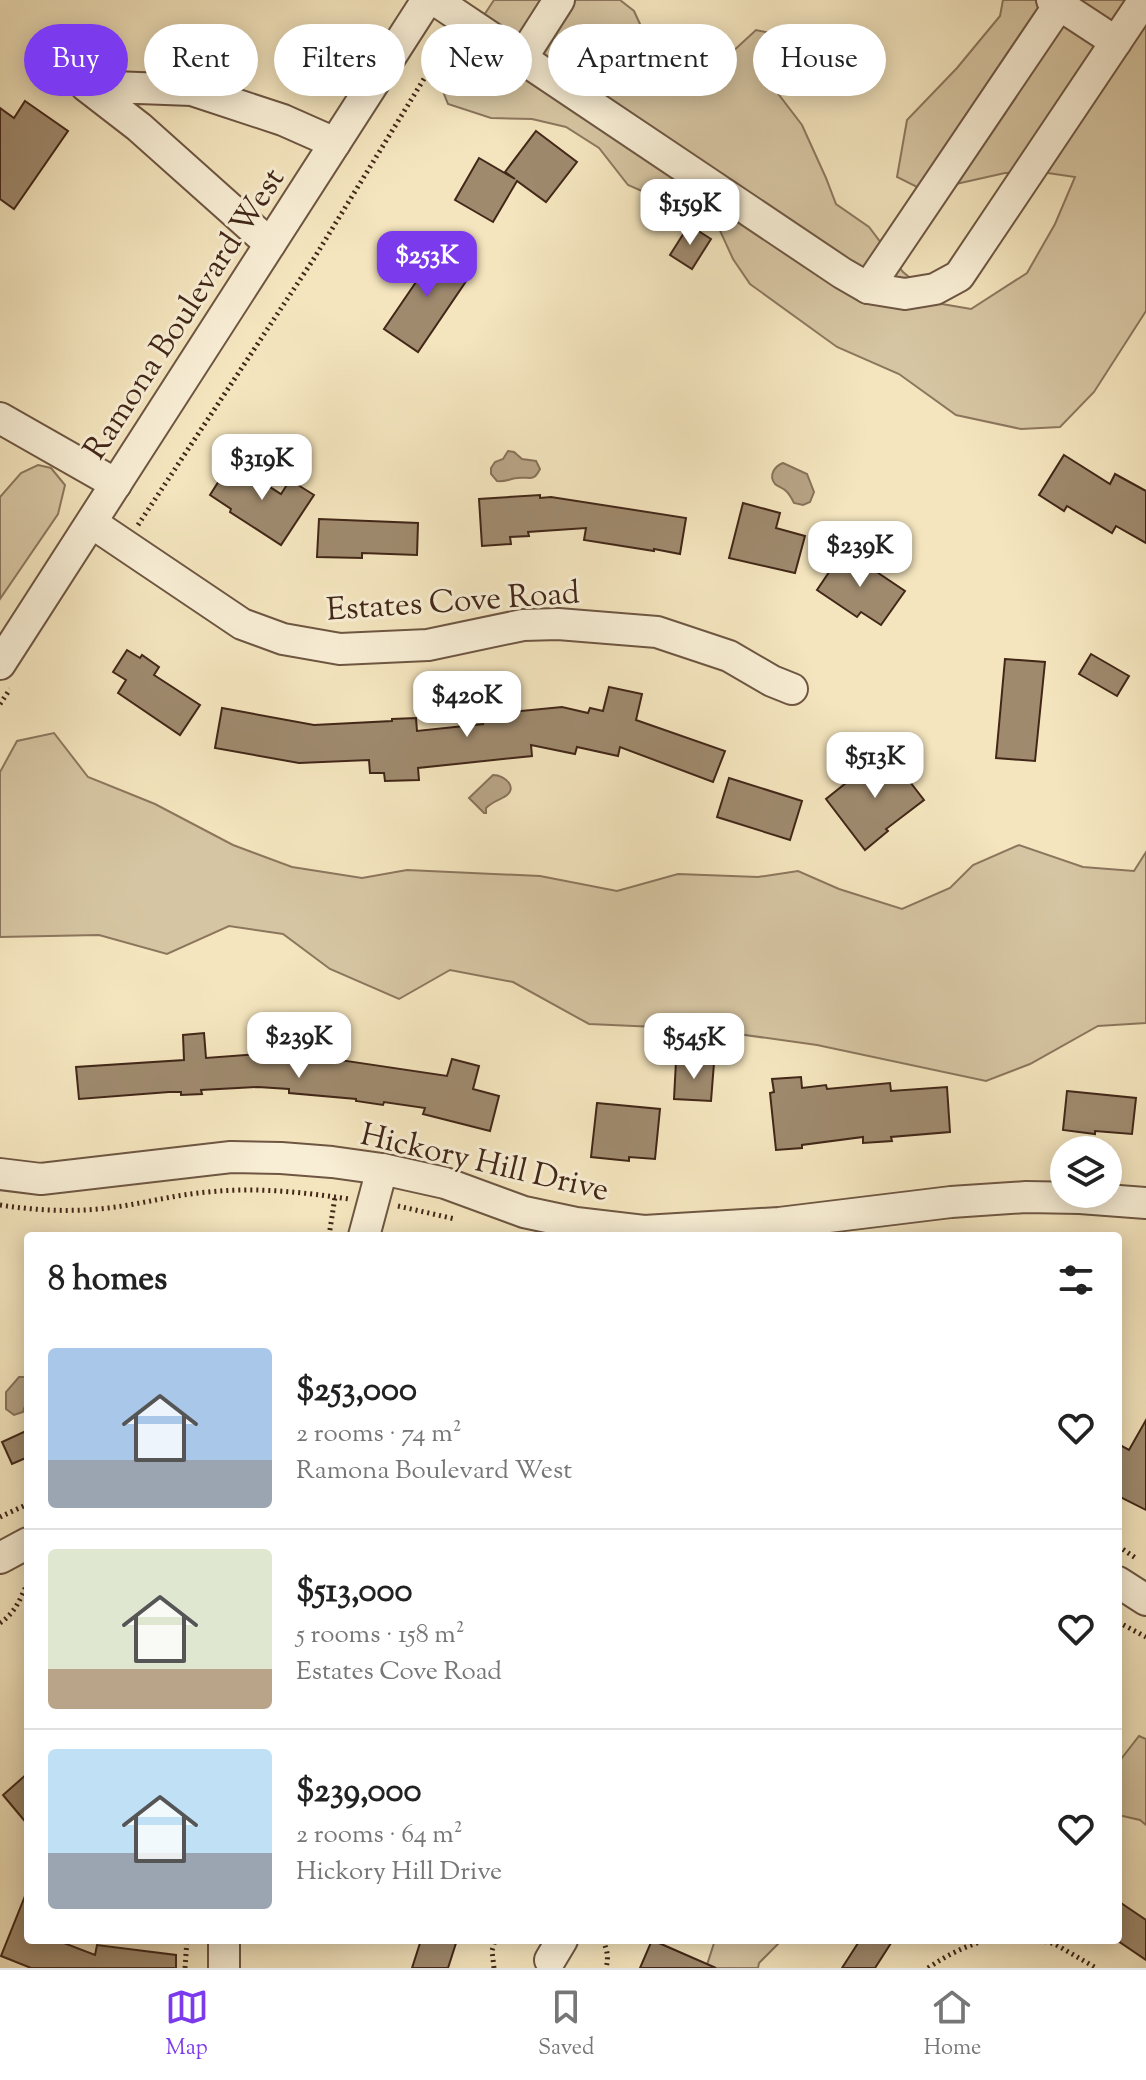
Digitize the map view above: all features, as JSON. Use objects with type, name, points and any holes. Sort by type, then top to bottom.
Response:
[{"type":"street","name":"Ramona Boulevard West","points":[[9,671],[116,484],[427,0]]},
{"type":"street","points":[[435,0],[470,24]]},
{"type":"street","points":[[532,42],[559,0]]},
{"type":"street","points":[[532,65],[868,288],[905,294],[935,289],[959,276],[1144,0]]},
{"type":"street","points":[[868,288],[1055,2],[1116,42]]},
{"type":"street","points":[[270,244],[139,127],[86,86],[192,90],[283,120],[335,143]]},
{"type":"street","points":[[0,418],[116,484]]},
{"type":"street","name":"Estates Cove Road","points":[[92,523],[242,624],[283,639],[340,649],[428,645],[523,625],[558,624],[657,632],[729,656],[792,689]]},
{"type":"street","name":"Hickory Hill Drive","points":[[0,1174],[41,1179],[231,1157],[294,1159],[382,1169],[445,1183],[524,1212],[576,1223],[664,1232]]},
{"type":"street","points":[[365,1232],[382,1169]]},
{"type":"street","name":"Hickory Hill Drive","points":[[694,1232],[951,1202],[1026,1197],[1146,1203]]},
{"type":"street","points":[[0,1558],[24,1545]]},
{"type":"street","points":[[1122,1585],[1146,1600]]},
{"type":"street","points":[[224,1944],[224,1968]]},
{"type":"path","points":[[122,543],[131,536],[313,260],[461,18]]},
{"type":"path","points":[[0,704],[9,671]]},
{"type":"path","points":[[0,1205],[32,1210],[100,1209],[206,1192],[272,1190],[374,1202],[461,1220]]},
{"type":"path","points":[[330,1232],[335,1197]]},
{"type":"path","points":[[0,1517],[24,1506]]},
{"type":"path","points":[[0,1623],[20,1601],[24,1592]]},
{"type":"path","points":[[1122,1624],[1146,1637]]},
{"type":"path","points":[[185,1968],[187,1944]]},
{"type":"path","points":[[494,1944],[494,1968]]},
{"type":"path","points":[[605,1944],[608,1958],[606,1968]]},
{"type":"path","points":[[928,1968],[971,1944]]},
{"type":"path","points":[[1055,1944],[1096,1968]]},
{"type":"shaded area","points":[[494,0],[620,0],[634,11],[640,24],[548,24],[548,96],[737,96],[737,48],[753,33],[753,96],[780,96],[802,125],[836,204],[869,227],[903,272],[942,304],[971,309],[1027,273],[1055,224],[1075,177],[1041,172],[1005,173],[925,191],[897,177],[907,120],[957,68],[1000,16],[1003,0],[1146,0],[1146,311],[1094,392],[1060,427],[1021,429],[956,415],[899,374],[837,347],[750,284],[733,259],[717,224],[695,200],[660,199],[628,185],[599,148],[566,127],[532,119],[491,118],[448,104],[445,96],[532,96],[532,24],[478,24]]},
{"type":"shaded area","points":[[508,451],[522,459],[536,461],[540,469],[535,476],[497,481],[491,474],[491,468]]},
{"type":"shaded area","points":[[783,463],[807,474],[814,492],[810,502],[803,505],[794,503],[786,491],[775,484],[773,471]]},
{"type":"shaded area","points":[[38,465],[51,468],[65,485],[58,514],[0,599],[0,497],[21,473]]},
{"type":"shaded area","points":[[54,733],[88,777],[155,804],[233,845],[292,867],[362,878],[407,870],[540,876],[617,891],[678,874],[758,877],[798,871],[839,889],[902,909],[950,888],[973,865],[1019,845],[1083,867],[1134,871],[1146,852],[1146,1023],[1098,1026],[1030,1064],[986,1081],[817,1045],[702,1029],[589,1024],[513,982],[450,970],[399,999],[330,969],[283,934],[229,926],[167,954],[99,935],[0,937],[0,772],[17,741]]},
{"type":"shaded area","points":[[493,775],[506,780],[511,787],[508,794],[488,806],[484,813],[469,798]]},
{"type":"shaded area","points":[[19,1377],[24,1377],[23,1412],[14,1415],[6,1409],[6,1392]]},
{"type":"shaded area","points":[[1139,1736],[1146,1739],[1146,1825],[1140,1820],[1122,1816],[1122,1758]]},
{"type":"shaded area","points":[[714,1944],[778,1944],[759,1963],[758,1968],[706,1968]]},
{"type":"building","points":[[25,101],[68,131],[14,209],[0,199],[0,108],[14,118]]},
{"type":"building","points":[[536,131],[577,162],[546,202],[517,181],[493,222],[455,200],[479,158],[515,179],[505,172]]},
{"type":"building","points":[[689,225],[711,239],[692,269],[670,255]]},
{"type":"building","points":[[431,247],[471,274],[418,352],[384,329],[416,282],[411,278]]},
{"type":"building","points":[[1064,455],[1110,484],[1115,474],[1146,491],[1146,543],[1116,526],[1112,533],[1067,506],[1064,511],[1039,495]]},
{"type":"building","points":[[231,462],[281,494],[290,480],[314,495],[281,545],[210,495]]},
{"type":"building","points":[[540,495],[540,498],[551,497],[686,518],[680,554],[584,540],[586,528],[528,532],[529,536],[510,537],[511,544],[482,546],[479,499]]},
{"type":"building","points":[[743,503],[780,513],[776,528],[805,536],[795,573],[729,558]]},
{"type":"building","points":[[319,519],[418,523],[417,555],[362,553],[362,558],[317,557]]},
{"type":"building","points":[[844,550],[905,591],[881,625],[861,612],[857,617],[817,590]]},
{"type":"building","points":[[127,650],[140,658],[142,655],[159,667],[154,675],[200,705],[180,735],[118,693],[126,680],[113,672]]},
{"type":"building","points":[[1091,654],[1129,676],[1117,696],[1079,674]]},
{"type":"building","points":[[1005,659],[1045,662],[1035,761],[996,758]]},
{"type":"building","points":[[609,687],[642,694],[636,720],[725,751],[713,782],[620,747],[618,756],[577,747],[575,754],[531,745],[532,756],[418,768],[419,780],[385,781],[384,773],[370,773],[369,760],[299,763],[215,748],[222,708],[314,725],[416,718],[417,731],[483,724],[483,720],[500,718],[500,713],[562,707],[588,713],[590,708],[603,711]]},
{"type":"building","points":[[886,751],[924,800],[886,829],[888,831],[865,850],[826,799]]},
{"type":"building","points":[[729,778],[802,801],[790,840],[717,817]]},
{"type":"building","points":[[204,1033],[206,1058],[272,1053],[290,1055],[291,1039],[319,1041],[317,1055],[326,1058],[447,1076],[452,1059],[479,1066],[473,1089],[499,1096],[490,1131],[423,1114],[425,1108],[289,1093],[289,1089],[258,1087],[201,1090],[202,1094],[169,1092],[79,1099],[76,1067],[184,1060],[183,1035]]},
{"type":"building","points":[[676,1061],[714,1063],[711,1101],[674,1099]]},
{"type":"building","points":[[801,1077],[802,1088],[826,1085],[827,1089],[890,1083],[891,1091],[947,1087],[950,1132],[891,1137],[892,1141],[863,1143],[863,1137],[776,1150],[770,1093],[774,1092],[772,1079]]},
{"type":"building","points":[[1067,1091],[1136,1098],[1132,1134],[1063,1130]]},
{"type":"building","points":[[597,1103],[660,1109],[655,1159],[629,1157],[629,1161],[591,1157]]},
{"type":"building","points":[[1146,1420],[1146,1510],[1122,1498],[1122,1446],[1129,1450]]},
{"type":"building","points":[[24,1432],[24,1459],[12,1464],[2,1442]]},
{"type":"building","points":[[24,1777],[24,1820],[3,1795]]},
{"type":"building","points":[[24,1898],[24,1944],[66,1944],[95,1955],[97,1945],[176,1955],[176,1968],[31,1968],[1,1956]]},
{"type":"building","points":[[1122,1904],[1146,1920],[1146,1960],[1122,1944]]},
{"type":"building","points":[[420,1944],[456,1944],[448,1968],[412,1968]]},
{"type":"building","points":[[650,1944],[661,1944],[716,1968],[640,1968]]},
{"type":"building","points":[[857,1944],[890,1944],[875,1968],[842,1968]]}]
